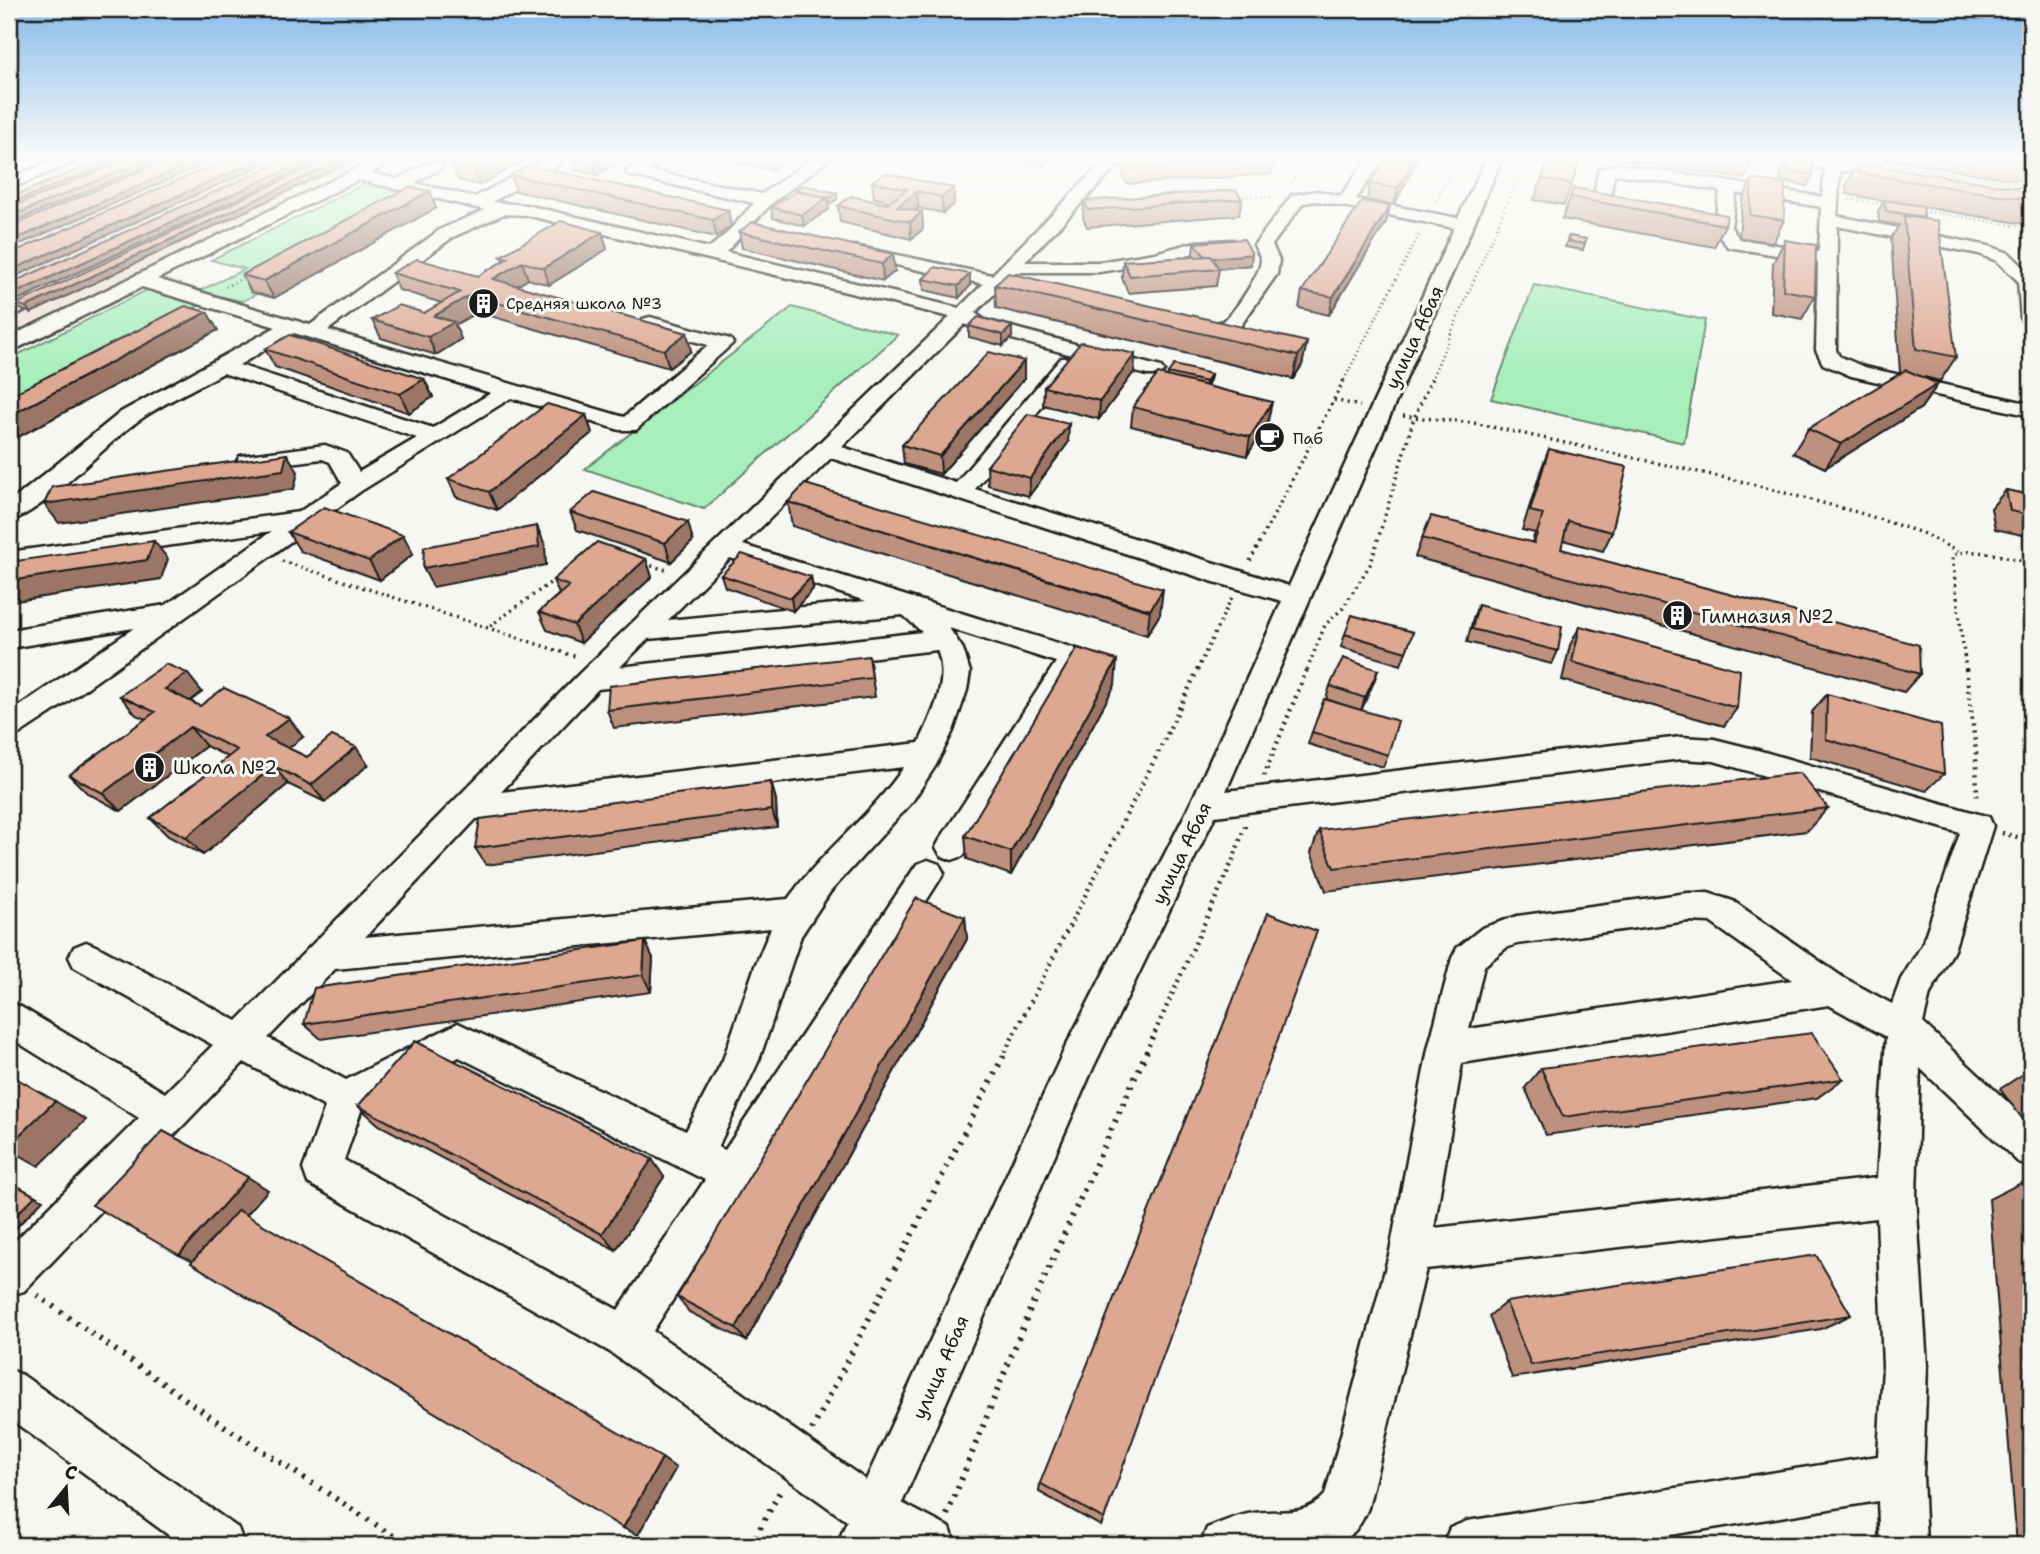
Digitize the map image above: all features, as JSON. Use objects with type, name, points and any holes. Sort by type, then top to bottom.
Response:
[{"type":"street","points":[[9,345],[238,232]]},
{"type":"street","points":[[9,514],[43,491],[77,457],[164,394],[303,329],[449,232]]},
{"type":"street","points":[[617,232],[965,315],[978,324],[1154,371]]},
{"type":"street","points":[[713,254],[737,232]]},
{"type":"street","points":[[762,232],[769,233]]},
{"type":"street","points":[[9,1275],[326,956],[597,673],[828,450],[1004,274],[1053,232]]},
{"type":"street","points":[[1263,245],[1273,232]]},
{"type":"street","name":"улица Абая","points":[[867,1529],[1079,1058],[1205,805],[1396,373],[1463,232]]},
{"type":"street","points":[[1725,232],[1728,239],[1745,246],[1828,259]]},
{"type":"street","points":[[1828,232],[1826,350],[1830,359],[1858,372],[2031,410]]},
{"type":"street","points":[[1918,232],[2003,257],[2029,280],[2031,319]]},
{"type":"street","points":[[836,247],[1004,274],[1099,267],[1157,258],[1196,247],[1263,245]]},
{"type":"street","points":[[1177,323],[1216,330],[1232,324],[1268,274],[1270,260],[1263,245]]},
{"type":"street","points":[[1004,274],[1035,291]]},
{"type":"street","points":[[140,280],[628,425],[723,343],[625,316]]},
{"type":"street","points":[[9,312],[69,282]]},
{"type":"street","points":[[9,319],[41,330]]},
{"type":"street","points":[[961,491],[1077,351]]},
{"type":"street","points":[[222,366],[437,437]]},
{"type":"street","points":[[9,727],[355,485],[508,391]]},
{"type":"street","points":[[828,450],[1298,597]]},
{"type":"street","points":[[223,465],[325,452],[338,458],[355,485]]},
{"type":"street","points":[[43,491],[85,485]]},
{"type":"street","points":[[9,560],[307,518]]},
{"type":"street","points":[[625,1337],[1073,658],[725,548]]},
{"type":"street","points":[[641,631],[908,606],[927,621],[942,639],[951,652],[956,668],[955,686],[945,717],[928,753],[893,804],[839,859],[797,912],[775,954],[741,1060],[694,1155]]},
{"type":"street","points":[[9,639],[176,612]]},
{"type":"street","points":[[597,673],[942,639]]},
{"type":"street","points":[[1205,805],[1681,748],[1714,750],[1754,760],[1978,826],[1937,950],[1913,990],[1904,1030],[1896,1196],[1905,1366],[1900,1475],[1903,1545]]},
{"type":"street","points":[[466,808],[928,753]]},
{"type":"street","points":[[1224,1545],[1245,1538],[1301,1541],[1335,1523],[1345,1508],[1410,1251],[1446,1049],[1469,958],[1494,938],[1517,930],[1688,907],[1707,907],[1721,911],[1832,989],[1904,1030],[2031,1149]]},
{"type":"street","points":[[326,956],[797,912]]},
{"type":"street","points":[[86,957],[346,1099]]},
{"type":"street","points":[[1446,1049],[1832,989]]},
{"type":"street","points":[[9,1018],[169,1116]]},
{"type":"street","points":[[731,1174],[458,1039],[346,1099],[322,1169],[625,1337],[797,1459],[867,1529],[939,1532]]},
{"type":"street","points":[[1410,1251],[1896,1196]]},
{"type":"street","points":[[9,1391],[221,1545]]},
{"type":"street","points":[[1467,1545],[1900,1475]]},
{"type":"path","points":[[751,1545],[1145,778],[1241,580],[1421,232]]},
{"type":"path","points":[[939,1532],[1029,1312],[1233,859],[1325,625],[1343,608],[1371,563],[1414,418],[1450,342],[1496,232]]},
{"type":"path","points":[[203,299],[248,275]]},
{"type":"path","points":[[1414,418],[1474,423],[1744,482],[1910,528],[1958,552],[1983,552],[2031,563]]},
{"type":"path","points":[[1958,552],[1952,557],[1976,751],[1978,826]]},
{"type":"path","points":[[258,554],[489,627],[597,673]]},
{"type":"path","points":[[633,560],[694,579]]},
{"type":"path","points":[[489,627],[565,572]]},
{"type":"path","points":[[9,1275],[215,1420],[408,1545]]},
{"type":"shaded area","points":[[9,232],[234,232],[9,338]]},
{"type":"green space","points":[[268,232],[378,232],[243,301],[217,296],[9,406],[9,359],[157,285],[191,295],[245,269],[211,260]]},
{"type":"green space","points":[[1534,285],[1705,320],[1684,443],[1491,399]]},
{"type":"green space","points":[[792,307],[898,335],[704,509],[585,469]]},
{"type":"building","points":[[9,232],[33,232],[9,242]]},
{"type":"building","points":[[61,232],[98,232],[9,271],[9,254]]},
{"type":"building","points":[[126,232],[151,232],[9,296],[9,284]]},
{"type":"building","points":[[172,232],[188,232],[26,307],[16,304]]},
{"type":"building","points":[[325,232],[355,232],[264,281],[242,275]]},
{"type":"building","points":[[543,232],[602,232],[544,268],[522,262],[493,279],[687,333],[664,350],[470,295],[434,316],[454,322],[428,337],[372,320],[399,305],[424,313],[460,292],[392,273],[417,259],[478,276],[508,258],[501,256]]},
{"type":"building","points":[[739,232],[794,232],[893,254],[882,264]]},
{"type":"building","points":[[1342,232],[1374,232],[1333,297],[1302,291]]},
{"type":"building","points":[[1905,232],[1939,232],[1956,357],[1916,349]]},
{"type":"building","points":[[1569,236],[1586,239],[1585,244],[1567,241]]},
{"type":"building","points":[[1244,239],[1252,254],[1212,258],[1205,256],[1194,243]]},
{"type":"building","points":[[1785,240],[1816,245],[1815,296],[1783,290]]},
{"type":"building","points":[[1211,256],[1219,269],[1130,276],[1123,261]]},
{"type":"building","points":[[935,267],[970,274],[958,286],[923,279]]},
{"type":"building","points":[[1008,273],[1307,342],[1298,356],[995,285]]},
{"type":"building","points":[[185,306],[207,312],[9,416],[9,396]]},
{"type":"building","points":[[978,317],[1012,326],[1003,335],[969,326]]},
{"type":"building","points":[[290,335],[424,379],[400,394],[265,349]]},
{"type":"building","points":[[1081,342],[1135,354],[1100,401],[1044,387]]},
{"type":"building","points":[[989,352],[1024,361],[940,456],[902,445]]},
{"type":"building","points":[[1174,365],[1211,374],[1206,382],[1168,373]]},
{"type":"building","points":[[1906,370],[1938,384],[1841,444],[1808,429]]},
{"type":"building","points":[[1158,374],[1272,402],[1250,437],[1133,407]]},
{"type":"building","points":[[547,404],[586,415],[489,492],[448,479]]},
{"type":"building","points":[[1028,414],[1069,424],[1030,478],[987,466]]},
{"type":"building","points":[[1549,449],[1627,467],[1612,532],[1568,521],[1561,549],[1919,645],[1920,674],[1422,538],[1431,516],[1534,543],[1543,514],[1530,511]]},
{"type":"building","points":[[287,454],[283,470],[44,504],[52,487]]},
{"type":"building","points":[[805,484],[1163,589],[1150,610],[788,502]]},
{"type":"building","points":[[2006,490],[2031,495],[2031,515],[2010,511]]},
{"type":"building","points":[[594,492],[688,522],[665,543],[570,512]]},
{"type":"building","points":[[324,507],[403,535],[369,561],[288,532]]},
{"type":"building","points":[[537,526],[539,547],[423,568],[424,547]]},
{"type":"building","points":[[154,541],[147,560],[9,581],[9,562]]},
{"type":"building","points":[[597,542],[646,559],[574,625],[539,612],[569,586],[553,580]]},
{"type":"building","points":[[742,554],[811,577],[791,598],[721,575]]},
{"type":"building","points":[[1478,605],[1562,627],[1558,651],[1472,629]]},
{"type":"building","points":[[1352,615],[1413,632],[1406,652],[1345,634]]},
{"type":"building","points":[[1580,626],[1740,670],[1737,708],[1572,662]]},
{"type":"building","points":[[1077,648],[1117,660],[1011,852],[965,836]]},
{"type":"building","points":[[869,656],[872,678],[607,710],[609,686]]},
{"type":"building","points":[[1343,658],[1378,670],[1365,698],[1330,686]]},
{"type":"building","points":[[166,664],[187,673],[165,689],[200,706],[224,688],[289,718],[265,737],[307,757],[332,736],[356,747],[311,785],[274,766],[186,837],[150,818],[237,750],[190,727],[103,793],[69,775],[155,712],[120,696]]},
{"type":"building","points":[[1827,694],[1941,726],[1944,774],[1826,739]]},
{"type":"building","points":[[1324,699],[1398,721],[1388,755],[1312,732]]},
{"type":"building","points":[[1800,773],[1828,808],[1334,868],[1319,830]]},
{"type":"building","points":[[771,782],[772,810],[475,848],[480,819]]},
{"type":"building","points":[[916,898],[965,917],[736,1328],[677,1297]]},
{"type":"building","points":[[1268,913],[1317,931],[1104,1519],[1040,1483]]},
{"type":"building","points":[[645,941],[643,975],[304,1024],[314,988]]},
{"type":"building","points":[[1812,1033],[1843,1079],[1563,1117],[1541,1068]]},
{"type":"building","points":[[415,1041],[652,1159],[602,1234],[358,1106]]},
{"type":"building","points":[[9,1074],[55,1101],[9,1145]]},
{"type":"building","points":[[163,1131],[248,1177],[179,1255],[92,1205]]},
{"type":"building","points":[[10,1182],[35,1196],[9,1222],[9,1184]]},
{"type":"building","points":[[2023,1182],[2031,1185],[2031,1266]]},
{"type":"building","points":[[238,1210],[662,1458],[623,1528],[191,1263]]},
{"type":"building","points":[[1816,1255],[1851,1315],[1531,1365],[1506,1302]]},
{"type":"place","name":"Средняя школа №3","points":[[483,303]]},
{"type":"place","name":"Паб","points":[[1270,438]]},
{"type":"place","name":"Гимназия №2","points":[[1678,616]]},
{"type":"place","name":"Школа №2","points":[[150,767]]}]
